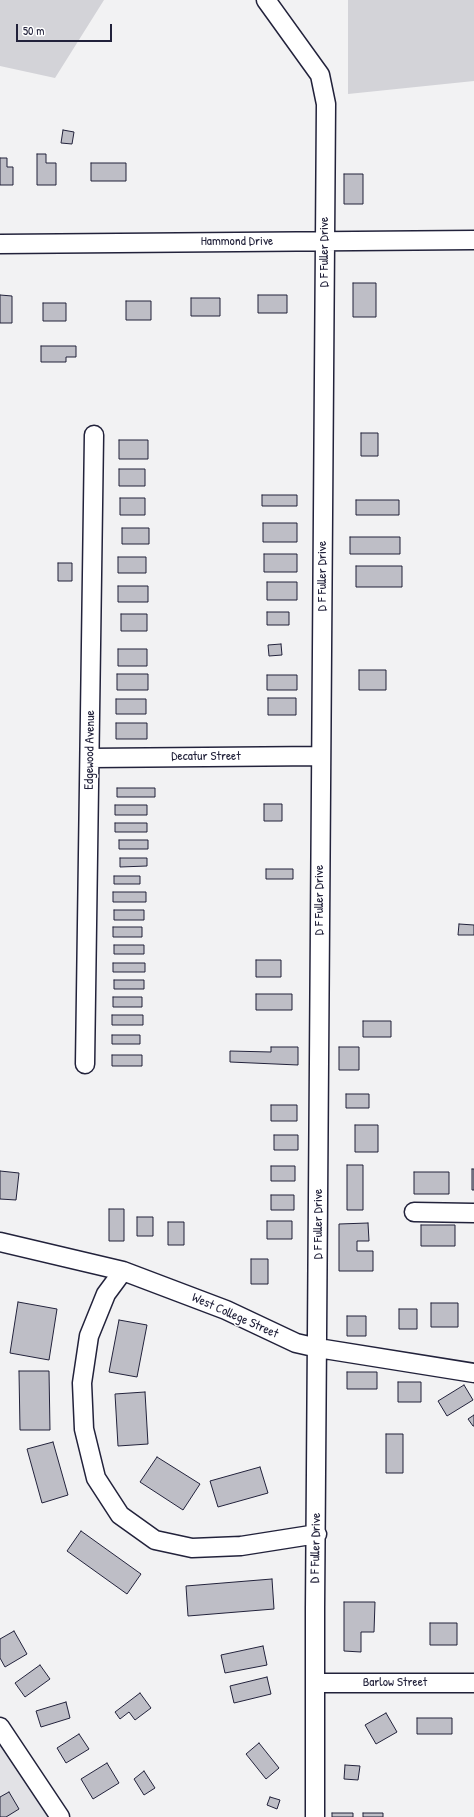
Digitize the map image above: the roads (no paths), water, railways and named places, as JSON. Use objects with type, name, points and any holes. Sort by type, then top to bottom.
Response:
[{"type":"street","name":"D F Fuller Drive","points":[[266,0],[320,75],[326,104],[315,1817]]},
{"type":"street","name":"Hammond Drive","points":[[0,244],[474,240]]},
{"type":"street","name":"Edgewood Avenue","points":[[85,1064],[94,435]]},
{"type":"street","name":"Decatur Street","points":[[90,758],[321,756]]},
{"type":"street","points":[[414,1212],[474,1213]]},
{"type":"street","name":"West College Street","points":[[0,1242],[123,1271],[226,1310],[296,1343],[318,1348],[474,1373]]},
{"type":"street","points":[[123,1271],[106,1294],[89,1336],[82,1383],[84,1429],[96,1478],[120,1515],[155,1540],[192,1548],[241,1546],[317,1534]]},
{"type":"street","name":"Barlow Street","points":[[316,1683],[474,1683]]},
{"type":"street","points":[[0,1726],[60,1817]]}]
